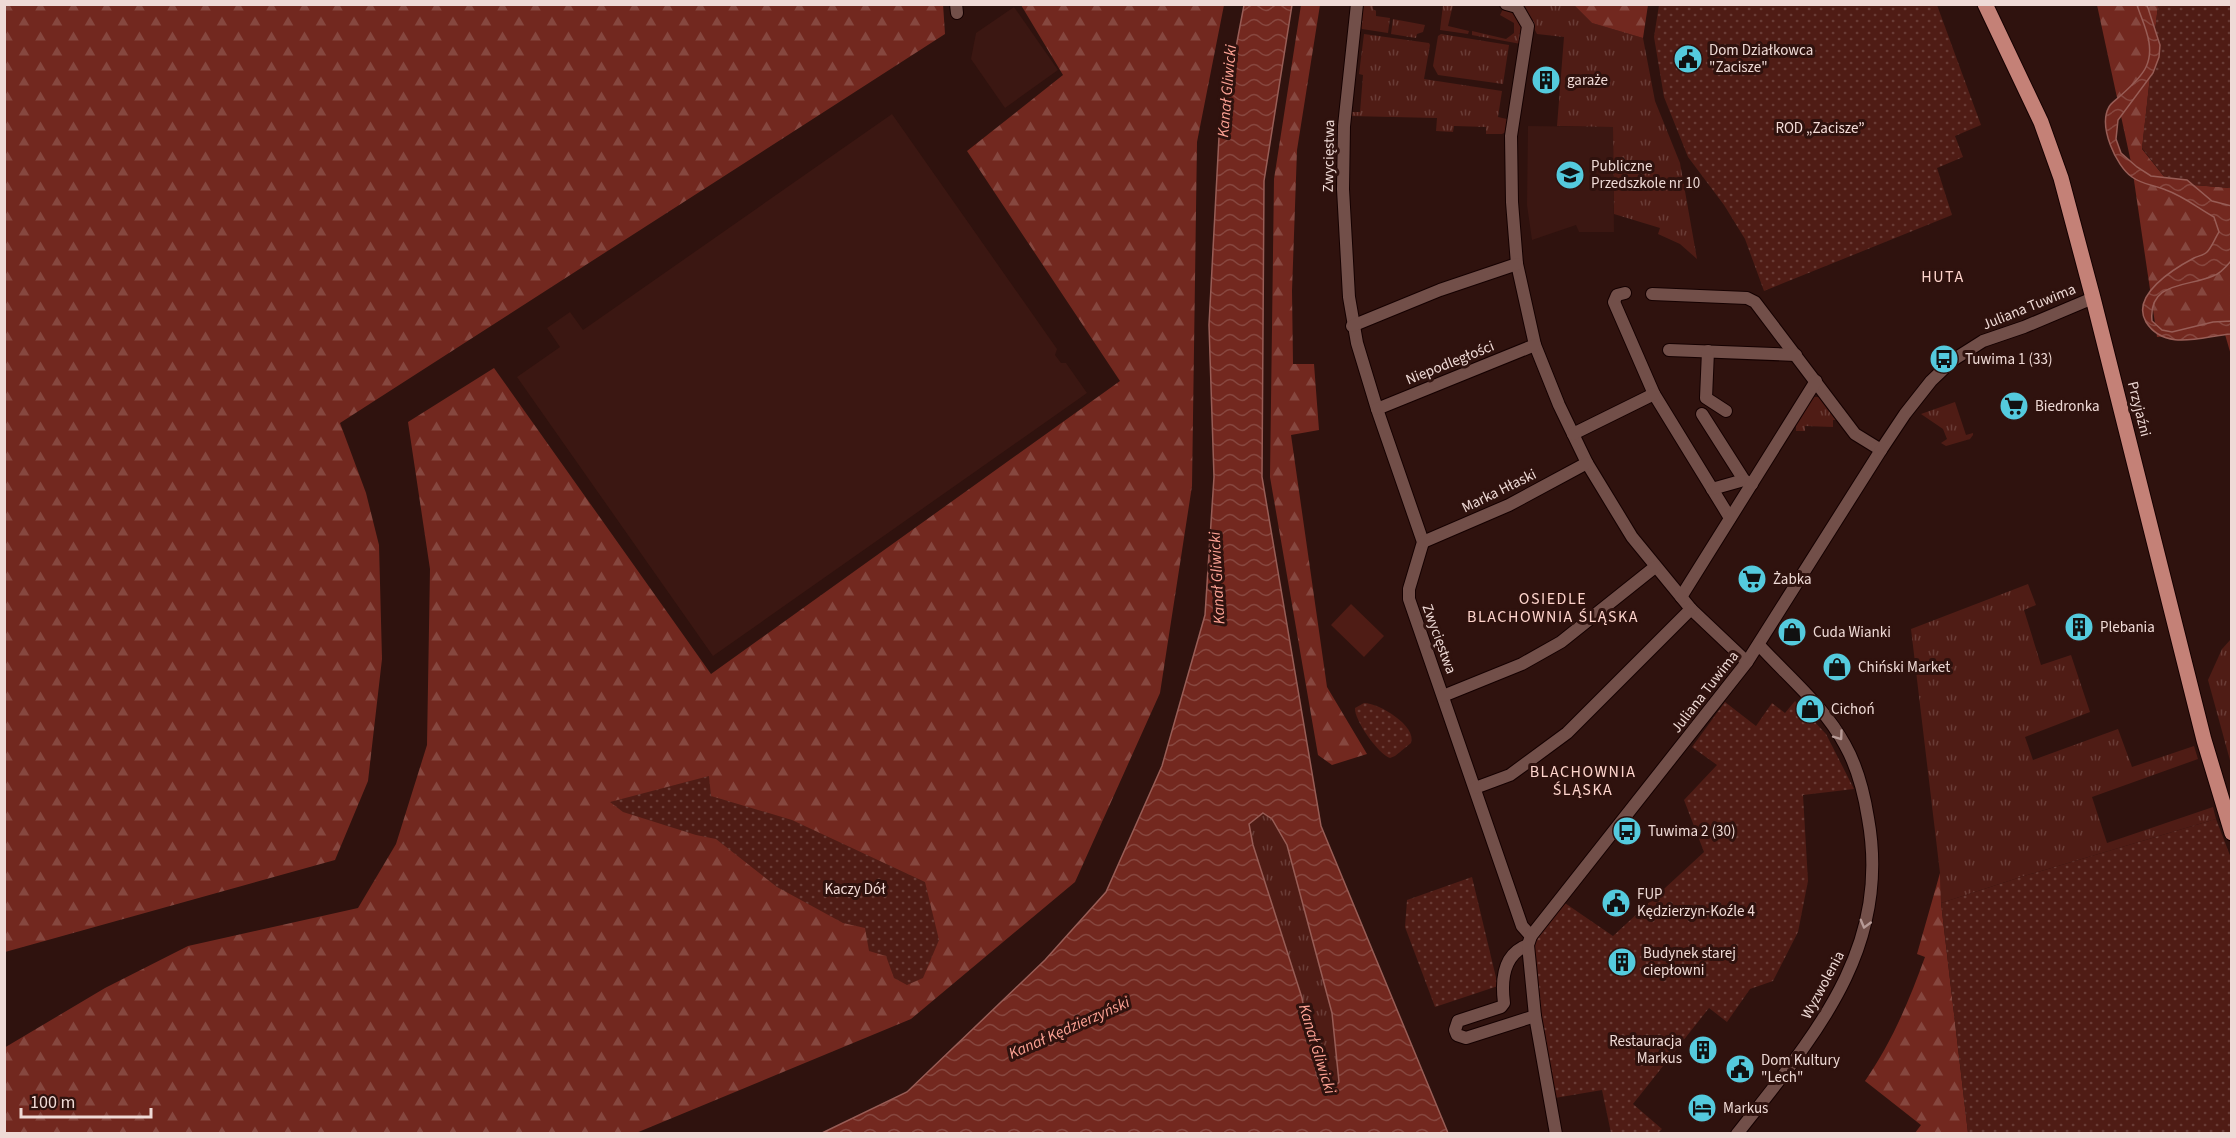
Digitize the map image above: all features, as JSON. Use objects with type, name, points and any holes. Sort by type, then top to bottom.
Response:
[{"type":"main road","name":"Przyjaźni","points":[[1985,4],[2033,103],[2054,154],[2093,298],[2201,729],[2232,832]]},
{"type":"street","name":"Zwycięstwa","points":[[1357,4],[1344,126],[1345,237],[1352,326],[1377,409],[1423,542],[1409,589],[1409,599],[1522,926],[1530,940],[1535,1016],[1556,1134]]},
{"type":"street","points":[[1506,4],[1517,7],[1528,26],[1511,136],[1512,202],[1518,264],[1535,345],[1559,405],[1587,463],[1632,537],[1691,609],[1748,662]]},
{"type":"street","points":[[1352,326],[1440,291],[1518,264]]},
{"type":"street","points":[[1626,293],[1617,295],[1614,302],[1654,394],[1730,518]]},
{"type":"street","points":[[1652,294],[1747,298],[1755,302],[1855,434],[1881,450]]},
{"type":"street","name":"Juliana Tuwima","points":[[1535,1016],[1466,1038],[1460,1038],[1455,1030],[1458,1021],[1504,1004],[1503,975],[1509,959],[1530,940],[1748,662],[1822,540],[1881,450],[1931,381],[1953,360],[1983,341],[2024,327],[2093,298]]},
{"type":"street","name":"Niepodległości","points":[[1377,409],[1535,345]]},
{"type":"street","points":[[1669,350],[1796,355]]},
{"type":"street","points":[[1708,351],[1706,398],[1726,411]]},
{"type":"street","points":[[1681,597],[1730,518],[1748,482],[1816,381]]},
{"type":"street","points":[[1573,434],[1654,394]]},
{"type":"street","points":[[1702,414],[1729,448],[1748,482]]},
{"type":"street","name":"Marka Hłaski","points":[[1423,542],[1509,505],[1587,463]]},
{"type":"street","points":[[1712,489],[1716,486],[1748,482]]},
{"type":"street","points":[[1443,696],[1522,664],[1562,642],[1655,567]]},
{"type":"street","points":[[1474,788],[1510,775],[1567,733],[1691,609]]},
{"type":"street","name":"Wyzwolenia","points":[[1737,1134],[1817,1029],[1838,996],[1857,954],[1868,912],[1873,870],[1871,833],[1864,796],[1854,763],[1844,743],[1807,693],[1759,645]]},
{"type":"shaded area","points":[[1014,7],[1058,70],[1005,108],[971,59],[976,33]]},
{"type":"shaded area","points":[[892,114],[1057,349],[1055,355],[1061,363],[1066,363],[1087,393],[713,656],[517,377],[560,347],[547,328],[570,312],[583,330]]},
{"type":"shaded area","name":"Publiczne Przedszkole nr 10","points":[[1528,126],[1613,127],[1614,232],[1579,232],[1576,225],[1532,240],[1527,205]]},
{"type":"green space","points":[[5,4],[943,4],[945,34],[340,423],[366,493],[379,545],[382,659],[368,781],[335,860],[5,952]]},
{"type":"green space","points":[[1021,5],[1224,5],[1197,142],[1192,486],[1160,693],[1075,882],[911,1019],[636,1133],[5,1133],[4,1048],[105,988],[188,946],[358,908],[396,844],[427,745],[430,569],[408,422],[494,368],[711,674],[1120,381],[967,151],[1063,75]]},
{"type":"green space","points":[[1301,5],[1320,5],[1297,150],[1292,291],[1293,364],[1314,364],[1319,430],[1291,435],[1327,687],[1367,754],[1332,765],[1318,755],[1270,477],[1274,179]]},
{"type":"green space","points":[[1364,5],[1373,5],[1376,16],[1390,18],[1388,33],[1362,29],[1359,26]]},
{"type":"green space","points":[[1443,5],[1453,5],[1448,26],[1469,31],[1468,34],[1440,30]]},
{"type":"green space","points":[[1522,5],[1574,5],[1592,23],[1643,38],[1655,101],[1680,163],[1697,259],[1680,244],[1658,234],[1660,228],[1614,214],[1613,127],[1557,126],[1564,37],[1537,34]]},
{"type":"green space","points":[[1574,5],[1648,5],[1643,38],[1592,23]]},
{"type":"green space","name":"ROD „Zacisze”","points":[[1659,5],[1937,5],[1981,125],[1955,136],[1963,157],[1937,168],[1952,215],[1764,291],[1745,239],[1724,205],[1688,157],[1664,97],[1654,37]]},
{"type":"green space","points":[[2097,5],[2158,5],[2142,149],[2169,183],[2231,188],[2231,355],[2224,331],[2157,337],[2132,167]]},
{"type":"green space","points":[[2158,5],[2231,5],[2231,188],[2169,183],[2142,148]]},
{"type":"green space","points":[[1503,9],[1514,14],[1520,22],[1521,44],[1472,35],[1472,31],[1506,39],[1514,33],[1514,23],[1500,15]]},
{"type":"green space","points":[[1393,19],[1425,25],[1423,32],[1417,34],[1416,38],[1391,34]]},
{"type":"green space","points":[[1364,34],[1429,43],[1424,79],[1502,91],[1498,117],[1511,120],[1506,132],[1486,134],[1486,127],[1454,126],[1453,132],[1436,131],[1437,118],[1349,116],[1351,112],[1360,112],[1363,75],[1359,74]]},
{"type":"green space","points":[[1441,34],[1509,45],[1503,84],[1438,75],[1433,66],[1438,36]]},
{"type":"green space","points":[[1813,397],[1821,397],[1841,420],[1833,420],[1833,427],[1805,426],[1805,431],[1796,431],[1796,422]]},
{"type":"green space","points":[[1955,402],[1966,435],[1973,433],[1973,435],[1970,439],[1946,446],[1941,443],[1947,439],[1943,429],[1921,414]]},
{"type":"green space","points":[[2028,584],[2036,605],[2024,610],[2041,665],[2071,655],[2090,712],[2025,737],[2033,760],[2118,729],[2132,767],[2194,746],[2198,759],[2092,797],[2107,843],[2213,807],[2216,819],[1941,903],[1940,873],[1911,629]]},
{"type":"green space","points":[[1351,604],[1384,636],[1364,657],[1331,625]]},
{"type":"green space","points":[[2231,639],[2231,764],[2208,680],[2222,649]]},
{"type":"green space","points":[[1795,701],[1826,734],[1854,789],[1803,795],[1808,881],[1798,932],[1773,981],[1750,989],[1727,1022],[1709,1008],[1633,1104],[1662,1129],[1658,1133],[1611,1133],[1602,1090],[1549,1099],[1531,936],[1559,899],[1613,936],[1704,852],[1684,800],[1717,765],[1692,747],[1725,702],[1756,726],[1772,703],[1785,713]]},
{"type":"green space","points":[[1364,703],[1387,711],[1403,723],[1411,736],[1411,743],[1390,758],[1379,750],[1358,720],[1355,708]]},
{"type":"green space","name":"Kaczy Dół","points":[[709,776],[711,796],[792,820],[925,882],[939,940],[923,978],[907,985],[894,978],[886,956],[869,951],[865,928],[843,923],[777,887],[716,839],[623,812],[610,802]]},
{"type":"green space","points":[[1263,813],[1272,819],[1287,845],[1332,1013],[1339,1082],[1327,1096],[1317,1076],[1302,998],[1253,845],[1249,824]]},
{"type":"green space","points":[[2216,819],[2231,858],[2231,1133],[1968,1133],[1941,903]]},
{"type":"green space","points":[[1940,873],[1941,903],[1968,1133],[1915,1133],[1921,1125],[1865,1081],[1899,1021],[1925,957],[1917,954]]},
{"type":"green space","points":[[1472,877],[1498,986],[1435,1007],[1405,927],[1407,900]]},
{"type":"water","points":[[1244,5],[1292,5],[1264,181],[1262,477],[1321,826],[1448,1133],[822,1133],[907,1092],[1045,960],[1106,892],[1162,766],[1205,615],[1214,477],[1209,325],[1219,137]],"holes":[[[1263,813],[1272,819],[1287,845],[1332,1013],[1339,1082],[1328,1095],[1317,1076],[1302,998],[1253,845],[1249,824]]]},
{"type":"water","points":[[2137,5],[2147,5],[2160,45],[2159,57],[2153,73],[2118,120],[2116,139],[2121,153],[2151,176],[2187,180],[2212,201],[2232,206],[2231,261],[2216,275],[2163,292],[2156,299],[2152,308],[2152,321],[2162,330],[2172,332],[2213,322],[2231,321],[2231,334],[2174,340],[2154,331],[2146,322],[2143,312],[2144,302],[2157,284],[2176,268],[2207,252],[2219,232],[2214,217],[2178,195],[2132,177],[2120,164],[2110,145],[2106,124],[2109,107],[2138,79],[2149,59],[2148,35]]},
{"type":"place","name":"Dom Działkowca \"Zacisze\"","points":[[1688,59]]},
{"type":"place","name":"garaże","points":[[1546,80]]},
{"type":"place","name":"Publiczne Przedszkole nr 10","points":[[1570,175]]},
{"type":"place","name":"Tuwima 1 (33)","points":[[1944,359]]},
{"type":"place","name":"Biedronka","points":[[2014,406]]},
{"type":"place","name":"Żabka","points":[[1752,579]]},
{"type":"place","name":"Plebania","points":[[2079,627]]},
{"type":"place","name":"Cuda Wianki","points":[[1792,632]]},
{"type":"place","name":"Chiński Market","points":[[1837,667]]},
{"type":"place","name":"Cichoń","points":[[1810,709]]},
{"type":"place","name":"Tuwima 2 (30)","points":[[1627,831]]},
{"type":"place","name":"FUP Kędzierzyn-Koźle 4","points":[[1616,903]]},
{"type":"place","name":"Budynek starej ciepłowni","points":[[1622,962]]},
{"type":"place","name":"Restauracja Markus","points":[[1703,1050]]},
{"type":"place","name":"Dom Kultury \"Lech\"","points":[[1740,1069]]},
{"type":"place","name":"Markus","points":[[1702,1108]]},
{"type":"district","name":"HUTA","points":[[1943,277]]},
{"type":"district","name":"OSIEDLE BLACHOWNIA ŚLĄSKA","points":[[1553,608]]},
{"type":"district","name":"BLACHOWNIA ŚLĄSKA","points":[[1583,781]]},
{"type":"water label","name":"Kanał Gliwicki","points":[[1227,91]]},
{"type":"water label","name":"Kanał Gliwicki","points":[[1217,578]]},
{"type":"water label","name":"Kanał Kędzierzyński","points":[[1069,1028]]},
{"type":"water label","name":"Kanał Gliwicki","points":[[1317,1049]]}]
